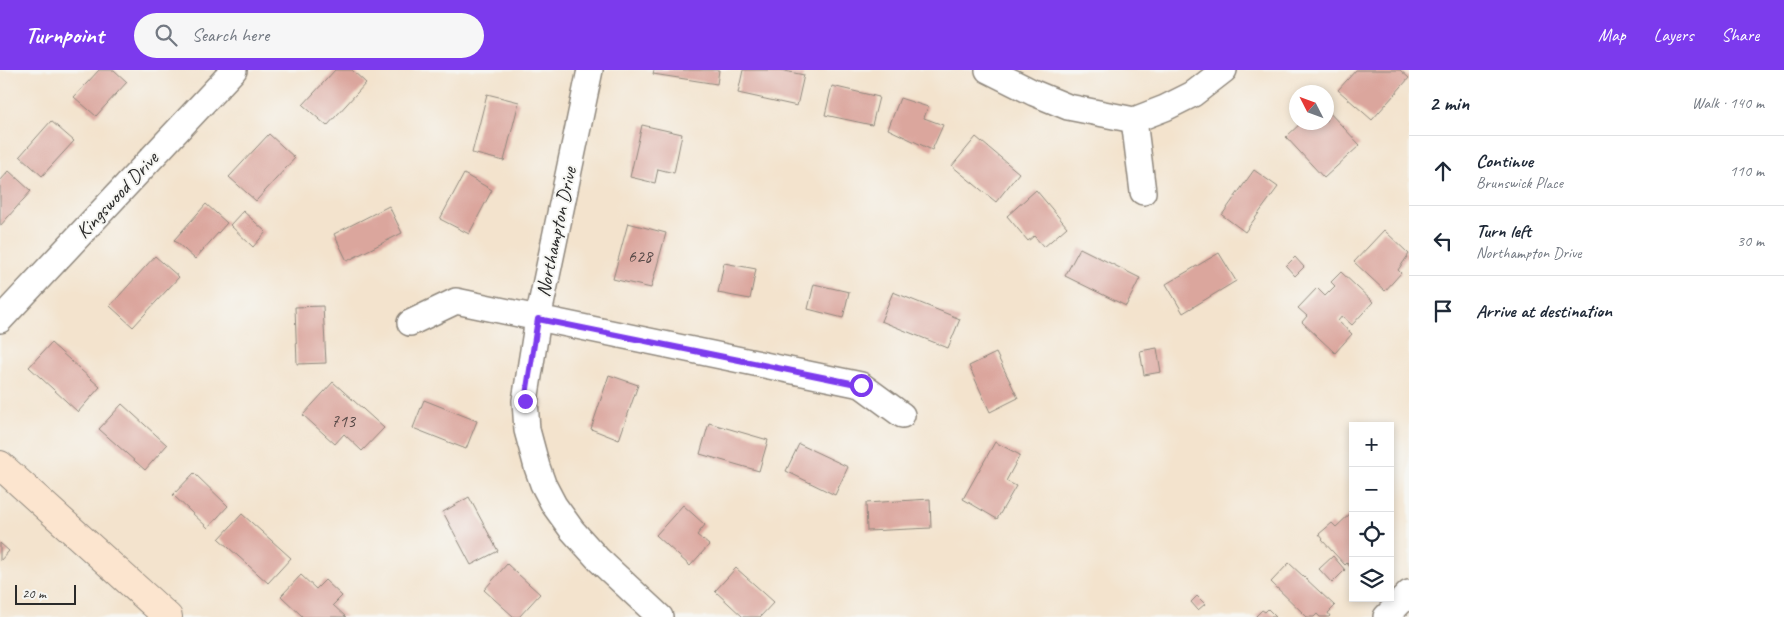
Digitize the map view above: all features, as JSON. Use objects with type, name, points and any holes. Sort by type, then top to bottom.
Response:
[{"type":"main road","points":[[0,465],[160,614]]},
{"type":"street","name":"Kingswood Drive","points":[[0,320],[234,70]]},
{"type":"street","name":"Northampton Drive","points":[[590,70],[538,319],[525,401],[527,430],[536,468],[554,505],[572,530],[599,560],[660,617]]},
{"type":"street","points":[[988,70],[1034,93],[1068,107],[1134,120],[1165,108],[1192,94],[1224,70]]},
{"type":"street","points":[[1134,120],[1144,192]]},
{"type":"street","points":[[410,323],[456,301],[861,385],[902,414]]},
{"type":"street","points":[[1386,617],[1409,593]]},
{"type":"building","points":[[99,70],[114,70],[127,82],[96,116],[74,97]]},
{"type":"building","points":[[335,70],[352,70],[366,83],[327,126],[303,105]]},
{"type":"building","points":[[654,70],[719,70],[717,84],[653,74]]},
{"type":"building","points":[[743,70],[780,70],[804,75],[797,106],[738,93]]},
{"type":"building","points":[[1356,70],[1400,70],[1409,78],[1372,120],[1338,90]]},
{"type":"building","points":[[832,86],[879,97],[872,125],[825,115]]},
{"type":"building","points":[[487,94],[519,102],[504,161],[472,153]]},
{"type":"building","points":[[900,98],[928,107],[924,118],[943,125],[932,150],[888,129]]},
{"type":"building","points":[[1334,117],[1360,145],[1324,178],[1286,137],[1293,130],[1334,130]]},
{"type":"building","points":[[51,121],[74,141],[42,176],[20,156]]},
{"type":"building","points":[[642,125],[682,134],[674,173],[658,169],[655,183],[630,177]]},
{"type":"building","points":[[269,134],[295,158],[256,201],[229,177]]},
{"type":"building","points":[[976,137],[1019,173],[996,202],[952,166]]},
{"type":"building","points":[[1254,170],[1278,187],[1245,232],[1222,215]]},
{"type":"building","points":[[9,171],[31,191],[0,226],[0,181]]},
{"type":"building","points":[[464,174],[492,190],[469,234],[440,219]]},
{"type":"building","points":[[1036,190],[1067,227],[1044,247],[1034,236],[1028,241],[1007,216]]},
{"type":"building","points":[[206,204],[227,223],[195,259],[174,240]]},
{"type":"building","points":[[389,206],[402,233],[347,261],[334,234]]},
{"type":"building","points":[[243,211],[266,232],[253,247],[230,225]]},
{"type":"building","points":[[628,223],[666,233],[651,288],[613,279]]},
{"type":"building","points":[[1384,230],[1409,254],[1398,270],[1401,273],[1385,291],[1354,262]]},
{"type":"building","points":[[1080,248],[1140,278],[1126,306],[1065,276]]},
{"type":"building","points":[[1219,253],[1236,281],[1183,313],[1166,284]]},
{"type":"building","points":[[155,256],[179,277],[133,327],[110,306]]},
{"type":"building","points":[[1295,257],[1304,267],[1295,276],[1286,266]]},
{"type":"building","points":[[724,263],[756,269],[750,299],[718,293]]},
{"type":"building","points":[[1341,272],[1373,302],[1352,325],[1342,316],[1338,321],[1352,334],[1335,353],[1302,322],[1307,316],[1298,308],[1317,288],[1325,296],[1335,286],[1331,282]]},
{"type":"building","points":[[814,284],[849,292],[843,318],[808,309]]},
{"type":"building","points":[[893,292],[960,319],[948,348],[881,321]]},
{"type":"building","points":[[323,306],[326,363],[297,364],[295,307]]},
{"type":"building","points":[[51,343],[100,387],[78,412],[29,367]]},
{"type":"building","points":[[1157,348],[1161,372],[1144,375],[1140,351]]},
{"type":"building","points":[[996,353],[1018,398],[990,412],[969,366]]},
{"type":"building","points":[[609,375],[638,385],[619,440],[591,429]]},
{"type":"building","points":[[333,382],[384,428],[362,451],[344,434],[335,444],[303,415]]},
{"type":"building","points":[[424,400],[477,421],[466,449],[413,428]]},
{"type":"building","points":[[122,404],[167,445],[145,470],[99,429]]},
{"type":"building","points":[[709,423],[768,440],[759,471],[700,454]]},
{"type":"building","points":[[995,442],[1020,455],[1006,481],[1016,486],[997,519],[963,499]]},
{"type":"building","points":[[799,444],[848,467],[835,495],[786,471]]},
{"type":"building","points":[[194,473],[228,506],[208,528],[173,495]]},
{"type":"building","points":[[469,497],[498,551],[471,565],[443,512]]},
{"type":"building","points":[[930,499],[931,528],[867,531],[866,503]]},
{"type":"building","points":[[683,505],[705,525],[697,535],[709,545],[690,566],[656,535]]},
{"type":"building","points":[[242,514],[291,558],[268,583],[219,539]]},
{"type":"building","points":[[1349,515],[1349,566],[1347,563],[1345,565],[1322,540],[1319,534],[1332,523],[1336,527]]},
{"type":"building","points":[[0,543],[9,551],[0,561]]},
{"type":"building","points":[[1333,556],[1345,570],[1332,583],[1319,569]]},
{"type":"building","points":[[1289,563],[1335,606],[1328,613],[1329,617],[1320,617],[1317,614],[1314,617],[1307,617],[1271,582]]},
{"type":"building","points":[[507,564],[540,594],[519,617],[514,617],[484,590]]},
{"type":"building","points":[[736,568],[774,602],[760,617],[743,617],[715,591]]},
{"type":"building","points":[[301,575],[316,589],[325,580],[342,596],[333,605],[346,617],[303,617],[281,596]]},
{"type":"building","points":[[1197,596],[1205,604],[1198,610],[1191,602]]},
{"type":"building","points":[[1268,609],[1276,617],[1255,617],[1262,610],[1265,612]]},
{"type":"route","points":[[525,401],[538,319],[861,385]]}]
